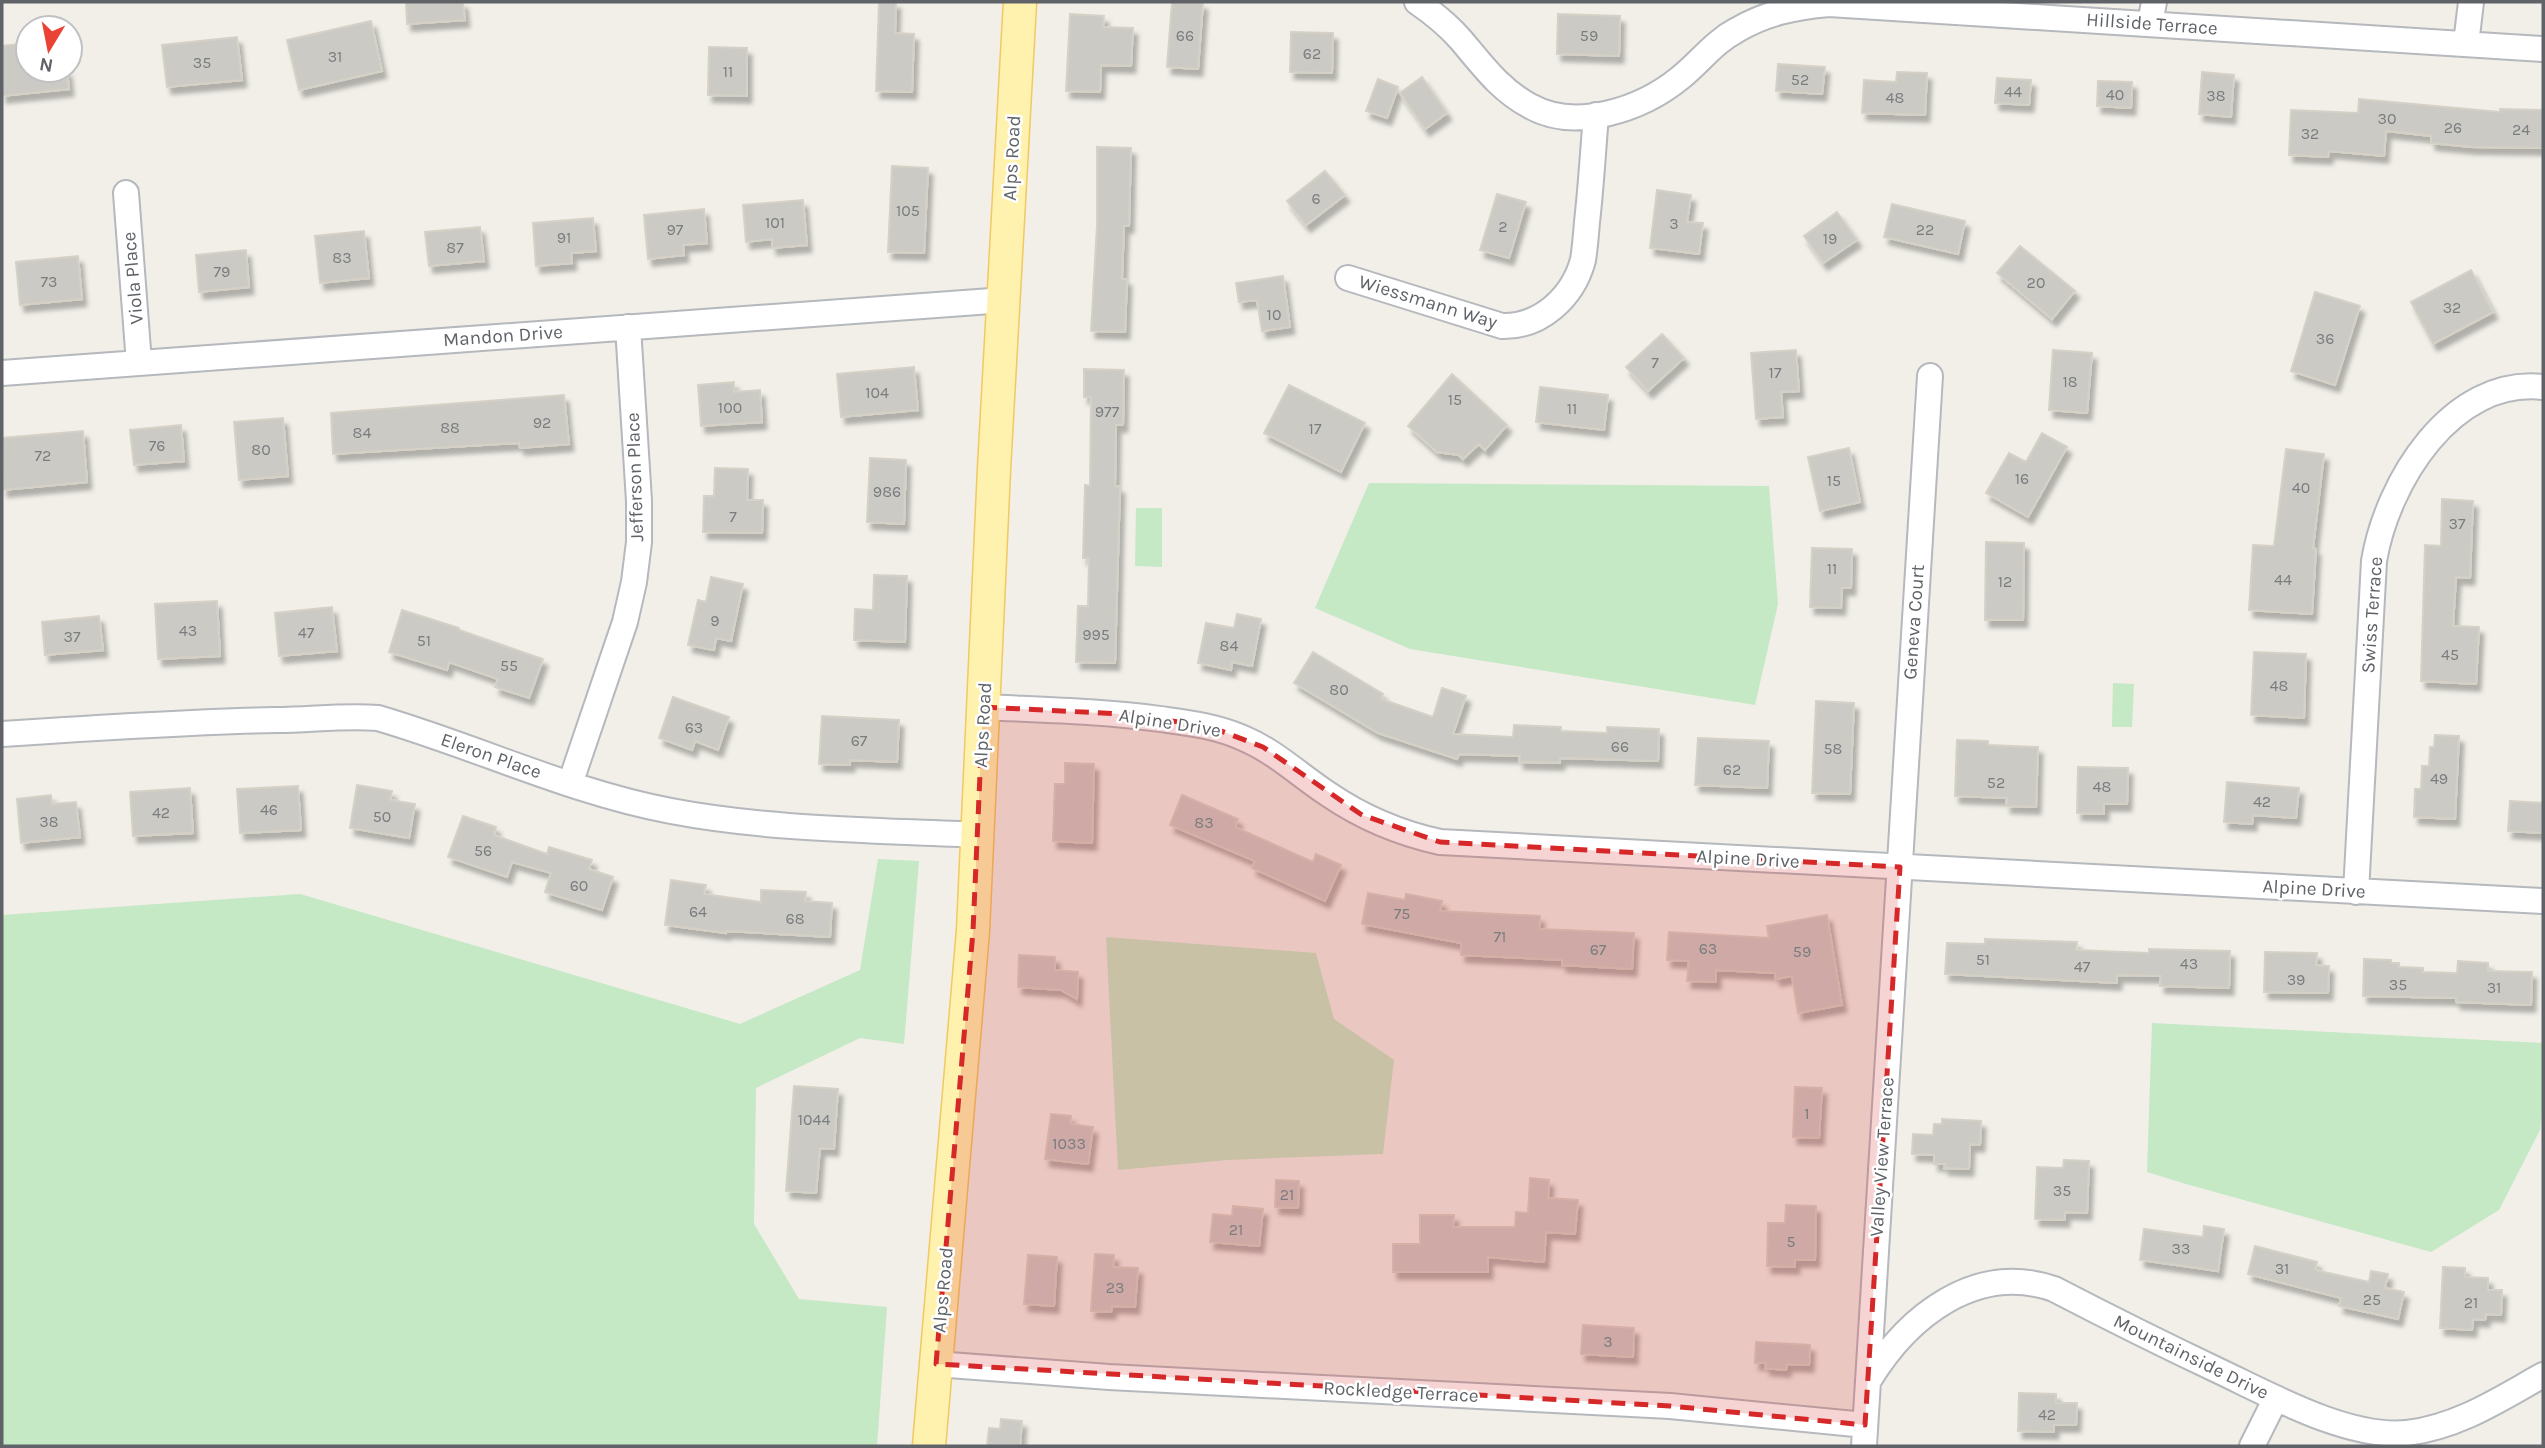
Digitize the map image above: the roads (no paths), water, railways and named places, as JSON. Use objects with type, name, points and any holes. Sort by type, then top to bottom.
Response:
[{"type":"main road","name":"Alps Road","points":[[929,1446],[973,931],[1020,2]]},
{"type":"street","name":"Hillside Terrace","points":[[1417,2],[1460,38],[1487,73],[1509,94],[1533,108],[1559,117],[1596,115],[1625,108],[1653,96],[1680,78],[1706,52],[1735,30],[1765,15],[1797,6],[1829,4],[2152,13],[2543,49]]},
{"type":"street","points":[[2466,44],[2471,2]]},
{"type":"street","name":"Wiessmann Way","points":[[1348,278],[1502,326],[1533,322],[1545,315],[1567,291],[1583,260],[1596,115]]},
{"type":"street","name":"Viola Place","points":[[126,193],[139,363]]},
{"type":"street","name":"Mandon Drive","points":[[2,373],[1005,300]]},
{"type":"street","name":"Jefferson Place","points":[[570,784],[625,622],[635,569],[639,501],[628,327]]},
{"type":"street","name":"Geneva Court","points":[[1899,867],[1930,376]]},
{"type":"street","name":"Swiss Terrace","points":[[2357,892],[2374,561],[2386,514],[2400,481],[2419,452],[2441,428],[2466,408],[2492,395],[2520,387],[2543,387]]},
{"type":"street","name":"Alpine Drive","points":[[983,707],[1095,712],[1208,726],[1264,747],[1362,816],[1401,832],[1440,842],[2543,901]]},
{"type":"street","name":"Eleron Place","points":[[2,734],[163,723],[349,716],[379,718],[601,795],[669,811],[716,819],[786,825],[978,835]]},
{"type":"street","name":"Valley View Terrace","points":[[1865,1436],[1899,867]]},
{"type":"street","name":"Mountainside Drive","points":[[1868,1383],[1898,1340],[1927,1314],[1977,1287],[2004,1281],[2021,1281],[2054,1289],[2276,1398],[2352,1428],[2373,1432],[2405,1433],[2437,1428],[2469,1416],[2543,1375]]},
{"type":"street","name":"Rockledge Terrace","points":[[936,1364],[1109,1377],[1670,1406],[1865,1436]]},
{"type":"street","points":[[2252,1446],[2276,1398]]}]
